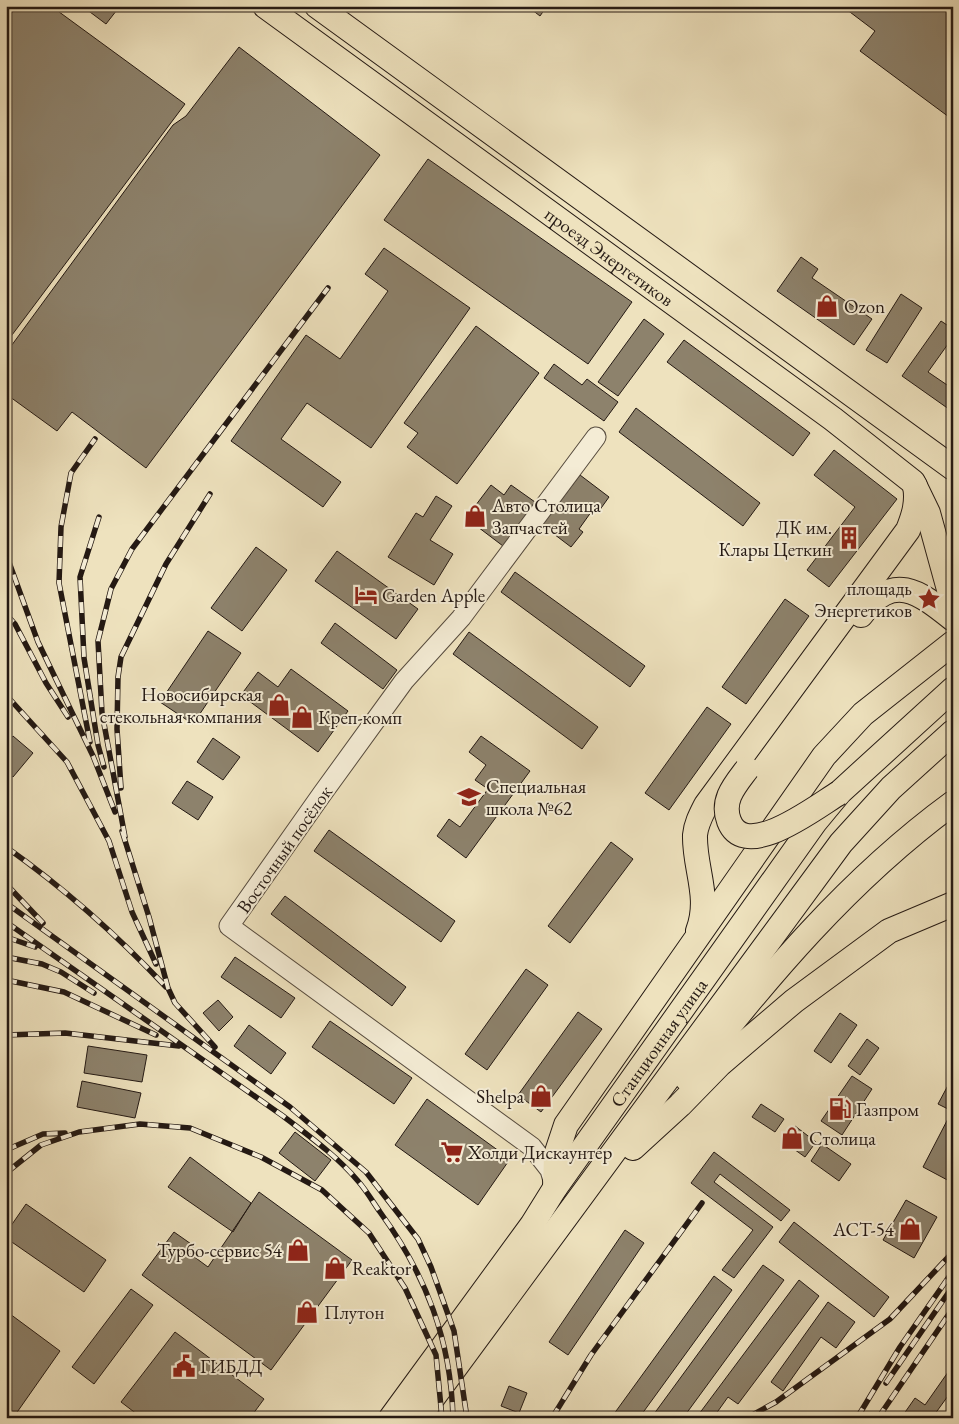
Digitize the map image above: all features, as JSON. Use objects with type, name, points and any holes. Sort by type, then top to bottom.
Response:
[{"type":"main road","name":"проезд Энергетиков","points":[[265,6],[832,419],[915,486],[928,513],[953,604]]},
{"type":"main road","name":"проезд Энергетиков","points":[[317,6],[953,468]]},
{"type":"main road","points":[[693,945],[703,915],[703,885],[695,835],[702,813],[908,530],[914,514],[915,486]]},
{"type":"main road","points":[[839,793],[764,836],[750,838],[739,833],[730,824],[726,810],[728,798],[747,770],[870,603],[884,592],[896,588],[908,589],[934,603],[953,619]]},
{"type":"main road","points":[[556,1188],[556,1155],[566,1125],[811,775],[836,743],[863,714],[953,643]]},
{"type":"main road","name":"Станционная улица","points":[[391,1418],[498,1271],[816,822],[839,793],[953,690]]},
{"type":"main road","name":"Станционная улица","points":[[418,1418],[846,836],[891,788],[953,732]]},
{"type":"main road","points":[[498,1271],[518,1284],[554,1252],[632,1148],[748,1001],[806,935],[859,882],[916,830],[953,803]]},
{"type":"main road","points":[[632,1148],[680,1105],[720,1064],[794,1001],[888,931],[953,904]]},
{"type":"street","name":"Восточный посёлок","points":[[556,1188],[550,1170],[532,1148],[229,926],[404,681],[461,618],[596,437]]},
{"type":"building","points":[[6,6],[51,6],[185,104],[6,343]]},
{"type":"building","points":[[82,6],[120,6],[106,24]]},
{"type":"building","points":[[527,6],[547,6],[540,16]]},
{"type":"building","points":[[842,6],[953,6],[953,120],[860,51],[875,31]]},
{"type":"building","points":[[239,47],[380,155],[146,468],[72,412],[57,431],[6,394],[6,353],[173,125],[186,116]]},
{"type":"building","points":[[428,159],[632,302],[588,364],[384,220]]},
{"type":"building","points":[[384,248],[470,308],[371,448],[307,403],[281,439],[341,482],[323,507],[231,441],[306,335],[340,359],[388,291],[365,274]]},
{"type":"building","points":[[801,257],[818,269],[812,278],[872,319],[854,345],[777,291]]},
{"type":"building","points":[[901,294],[922,308],[887,363],[866,350]]},
{"type":"building","points":[[644,319],[664,334],[618,396],[598,382]]},
{"type":"building","points":[[941,321],[953,329],[953,337],[928,372],[953,389],[953,412],[902,376]]},
{"type":"building","points":[[476,326],[539,373],[457,484],[407,447],[418,433],[404,423]]},
{"type":"building","points":[[684,340],[810,433],[793,456],[667,362]]},
{"type":"building","points":[[554,364],[582,385],[587,379],[618,402],[604,421],[544,378]]},
{"type":"building","points":[[636,408],[760,503],[743,526],[619,432]]},
{"type":"building","name":"ДК им. Клары Цеткин","points":[[834,450],[897,499],[829,587],[807,570],[855,507],[814,475]]},
{"type":"building","points":[[580,475],[609,497],[599,511],[594,508],[579,529],[583,532],[571,547],[542,525]]},
{"type":"building","points":[[491,485],[504,495],[511,485],[535,502],[503,546],[466,518]]},
{"type":"building","points":[[436,496],[452,506],[430,540],[453,554],[434,585],[388,557],[416,513],[423,517]]},
{"type":"building","points":[[256,547],[287,570],[242,631],[211,608]]},
{"type":"building","name":"Garden Apple","points":[[337,551],[418,609],[396,639],[315,581]]},
{"type":"building","points":[[515,572],[645,666],[630,687],[501,592]]},
{"type":"building","points":[[785,599],[809,616],[746,704],[722,687]]},
{"type":"building","points":[[335,623],[397,670],[383,689],[321,643]]},
{"type":"building","points":[[208,631],[241,653],[193,724],[160,702]]},
{"type":"building","points":[[469,632],[598,727],[582,749],[453,654]]},
{"type":"building","points":[[291,669],[348,711],[318,752],[241,695],[258,672],[278,687]]},
{"type":"building","points":[[707,707],[731,724],[669,810],[645,793]]},
{"type":"building","points":[[13,736],[33,753],[13,777],[6,772],[6,745]]},
{"type":"building","points":[[481,736],[530,771],[466,858],[437,836],[449,819],[460,827],[488,789],[475,780],[486,765],[469,752]]},
{"type":"building","points":[[213,738],[240,757],[223,780],[197,762]]},
{"type":"building","points":[[187,781],[213,797],[198,820],[172,803]]},
{"type":"building","points":[[329,830],[455,921],[441,942],[314,851]]},
{"type":"building","points":[[611,842],[633,859],[570,943],[548,926]]},
{"type":"building","points":[[285,896],[406,987],[392,1006],[271,914]]},
{"type":"building","points":[[235,957],[295,998],[281,1018],[221,977]]},
{"type":"building","points":[[526,969],[548,985],[487,1070],[465,1054]]},
{"type":"building","points":[[218,1000],[233,1017],[219,1031],[203,1013]]},
{"type":"building","points":[[578,1012],[602,1029],[541,1112],[518,1095]]},
{"type":"building","points":[[840,1013],[857,1025],[831,1063],[814,1051]]},
{"type":"building","points":[[330,1021],[412,1078],[394,1104],[312,1047]]},
{"type":"building","points":[[249,1025],[286,1053],[271,1074],[234,1046]]},
{"type":"building","points":[[867,1039],[879,1048],[860,1075],[848,1066]]},
{"type":"building","points":[[88,1046],[147,1055],[142,1082],[84,1073]]},
{"type":"building","points":[[852,1076],[872,1089],[842,1135],[821,1121]]},
{"type":"building","points":[[953,1076],[953,1183],[923,1167],[952,1111],[938,1104]]},
{"type":"building","points":[[82,1081],[141,1093],[135,1118],[77,1107]]},
{"type":"building","name":"Холди Дискаунтер","points":[[427,1099],[510,1159],[478,1205],[395,1145]]},
{"type":"building","points":[[761,1104],[784,1119],[775,1132],[752,1117]]},
{"type":"building","points":[[795,1126],[816,1142],[805,1157],[784,1142]]},
{"type":"building","points":[[295,1132],[331,1160],[315,1181],[279,1153]]},
{"type":"building","points":[[822,1144],[851,1164],[839,1181],[811,1161]]},
{"type":"building","points":[[714,1152],[790,1210],[781,1221],[720,1174],[714,1182],[773,1227],[734,1278],[722,1270],[753,1230],[691,1183]]},
{"type":"building","points":[[190,1157],[251,1203],[233,1232],[168,1187]]},
{"type":"building","points":[[259,1192],[352,1260],[271,1370],[142,1275],[174,1232],[194,1246],[189,1253],[208,1267]]},
{"type":"building","name":"АСТ-54","points":[[906,1200],[937,1217],[914,1258],[883,1240]]},
{"type":"building","points":[[26,1204],[106,1260],[84,1292],[6,1238],[6,1233]]},
{"type":"building","points":[[794,1222],[889,1297],[874,1317],[779,1242]]},
{"type":"building","points":[[625,1230],[644,1243],[568,1355],[549,1342]]},
{"type":"building","points":[[763,1265],[784,1280],[683,1418],[651,1418]]},
{"type":"building","points":[[714,1276],[732,1290],[639,1418],[611,1418]]},
{"type":"building","points":[[799,1280],[819,1296],[738,1404],[728,1397],[713,1418],[696,1418]]},
{"type":"building","points":[[131,1289],[153,1305],[94,1384],[72,1367]]},
{"type":"building","points":[[828,1302],[855,1322],[836,1348],[821,1337],[783,1391],[771,1382]]},
{"type":"building","points":[[6,1311],[60,1351],[13,1418],[6,1418]]},
{"type":"building","name":"ГИБДД","points":[[175,1332],[264,1399],[250,1418],[142,1418],[121,1402]]},
{"type":"building","points":[[953,1365],[953,1389],[932,1418],[901,1418],[915,1398],[925,1405]]},
{"type":"building","points":[[509,1386],[527,1393],[519,1413],[501,1406]]},
{"type":"railway","points":[[125,837],[102,713],[98,641],[111,589],[132,549],[328,288]]},
{"type":"railway","points":[[90,742],[59,583],[61,527],[71,473],[95,439]]},
{"type":"railway","points":[[121,788],[117,729],[118,677],[121,657],[166,564],[210,494]]},
{"type":"railway","points":[[99,517],[80,577],[84,658],[98,745],[104,767]]},
{"type":"railway","points":[[6,554],[38,642],[93,756],[115,812]]},
{"type":"railway","points":[[6,614],[15,624],[46,683],[68,717]]},
{"type":"railway","points":[[6,695],[67,762],[109,841],[132,912],[156,964]]},
{"type":"railway","points":[[122,831],[149,917],[168,988],[175,1003],[215,1047]]},
{"type":"railway","points":[[6,847],[49,879],[89,913],[166,987]]},
{"type":"railway","points":[[6,884],[43,923]]},
{"type":"railway","points":[[6,903],[290,1107],[366,1172],[418,1239],[431,1267],[454,1331],[467,1418]]},
{"type":"railway","points":[[6,922],[283,1116],[350,1172],[364,1188],[396,1236],[423,1284],[441,1335],[451,1389],[453,1418]]},
{"type":"railway","points":[[6,937],[35,947]]},
{"type":"railway","points":[[6,957],[42,964],[61,972],[94,993]]},
{"type":"railway","points":[[6,980],[64,992],[156,1035]]},
{"type":"railway","points":[[6,1035],[65,1033],[179,1046]]},
{"type":"railway","points":[[6,1173],[41,1145],[79,1132],[140,1124],[190,1128],[261,1157],[322,1190],[369,1233],[405,1288],[436,1355],[442,1418]]},
{"type":"railway","points":[[6,1150],[43,1134],[65,1133]]},
{"type":"railway","points":[[552,1418],[591,1355],[702,1203]]},
{"type":"railway","points":[[747,1418],[776,1402],[890,1319],[953,1252]]},
{"type":"railway","points":[[857,1418],[900,1347],[953,1271]]},
{"type":"railway","points":[[886,1383],[953,1286]]},
{"type":"railway","points":[[878,1418],[953,1308]]},
{"type":"place","name":"Ozon","points":[[827,306]]},
{"type":"place","name":"Авто Столица Запчастей","points":[[475,516]]},
{"type":"place","name":"ДК им. Клары Цеткин","points":[[849,538]]},
{"type":"place","name":"Garden Apple","points":[[366,595]]},
{"type":"place","name":"площадь Энергетиков","points":[[929,599]]},
{"type":"place","name":"Новосибирская стекольная компания","points":[[279,705]]},
{"type":"place","name":"Креп-комп","points":[[302,717]]},
{"type":"place","name":"Специальная школа №62","points":[[469,797]]},
{"type":"place","name":"Shelpa","points":[[541,1096]]},
{"type":"place","name":"Газпром","points":[[840,1109]]},
{"type":"place","name":"Столица","points":[[792,1138]]},
{"type":"place","name":"Холди Дискаунтер","points":[[452,1152]]},
{"type":"place","name":"АСТ-54","points":[[910,1229]]},
{"type":"place","name":"Турбо-сервис 54","points":[[298,1250]]},
{"type":"place","name":"Reaktor","points":[[335,1268]]},
{"type":"place","name":"Плутон","points":[[307,1312]]},
{"type":"place","name":"ГИБДД","points":[[184,1366]]}]
